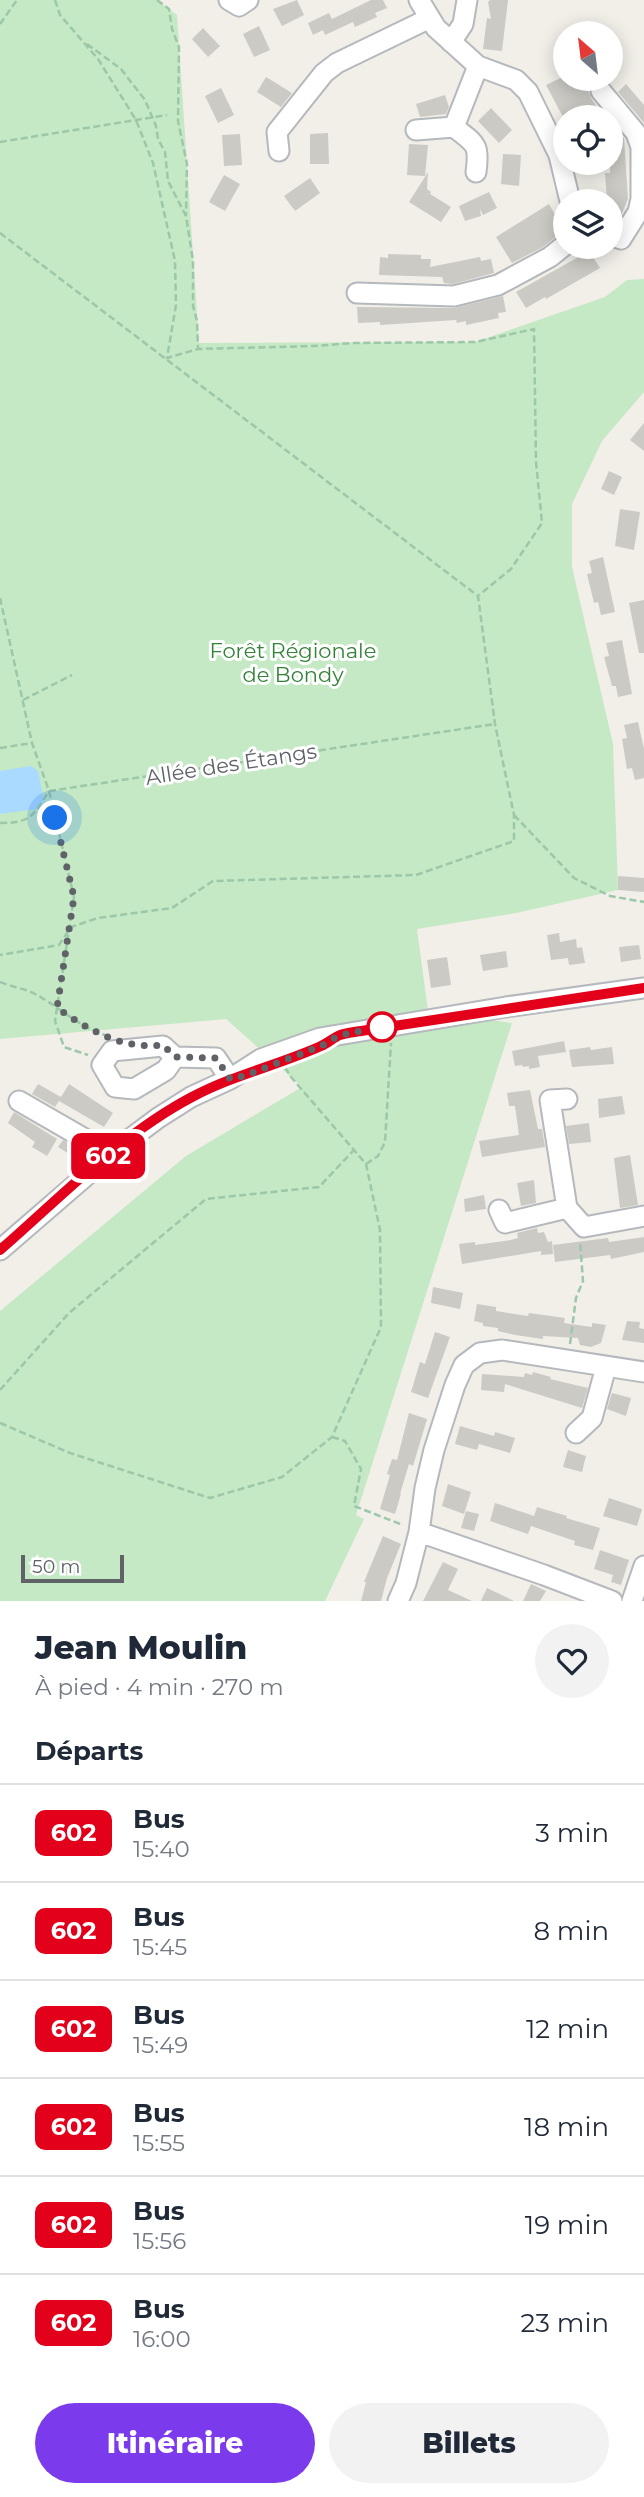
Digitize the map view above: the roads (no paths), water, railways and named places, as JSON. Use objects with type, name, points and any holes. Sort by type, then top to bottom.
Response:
[{"type":"street","points":[[229,0],[239,6],[248,0]]},
{"type":"street","points":[[419,0],[428,19],[478,66],[516,80],[528,92],[559,155],[567,189]]},
{"type":"street","points":[[451,42],[463,24],[467,0]]},
{"type":"street","points":[[279,151],[277,132],[324,73],[337,63],[428,19]]},
{"type":"street","points":[[454,127],[478,66]]},
{"type":"street","points":[[601,91],[636,133],[641,147],[641,199],[638,212],[623,229]]},
{"type":"street","points":[[416,130],[454,127],[474,143],[479,152],[476,172]]},
{"type":"street","points":[[357,293],[454,296],[498,285],[553,255]]},
{"type":"street","points":[[0,1250],[111,1154],[158,1118],[261,1059],[320,1038],[644,988]]},
{"type":"street","points":[[230,1079],[321,1046],[340,1035]]},
{"type":"street","points":[[175,1057],[166,1070],[134,1089],[115,1087],[102,1065],[112,1051],[163,1045],[175,1057],[216,1058],[230,1079]]},
{"type":"street","points":[[567,1099],[550,1100],[567,1208],[584,1227],[644,1216]]},
{"type":"street","points":[[19,1101],[111,1154]]},
{"type":"street","points":[[499,1210],[505,1223],[567,1208]]},
{"type":"street","points":[[398,1601],[406,1583],[419,1532],[434,1450],[464,1364],[480,1353],[502,1350],[644,1372]]},
{"type":"street","points":[[576,1433],[592,1418],[606,1367]]},
{"type":"street","points":[[419,1532],[612,1601]]},
{"type":"street","points":[[632,1601],[644,1566]]},
{"type":"water","points":[[31,766],[38,771],[44,801],[36,809],[0,814],[0,771]]},
{"type":"park label","name":"Forêt Régionale de Bondy","points":[[293,662]]}]
